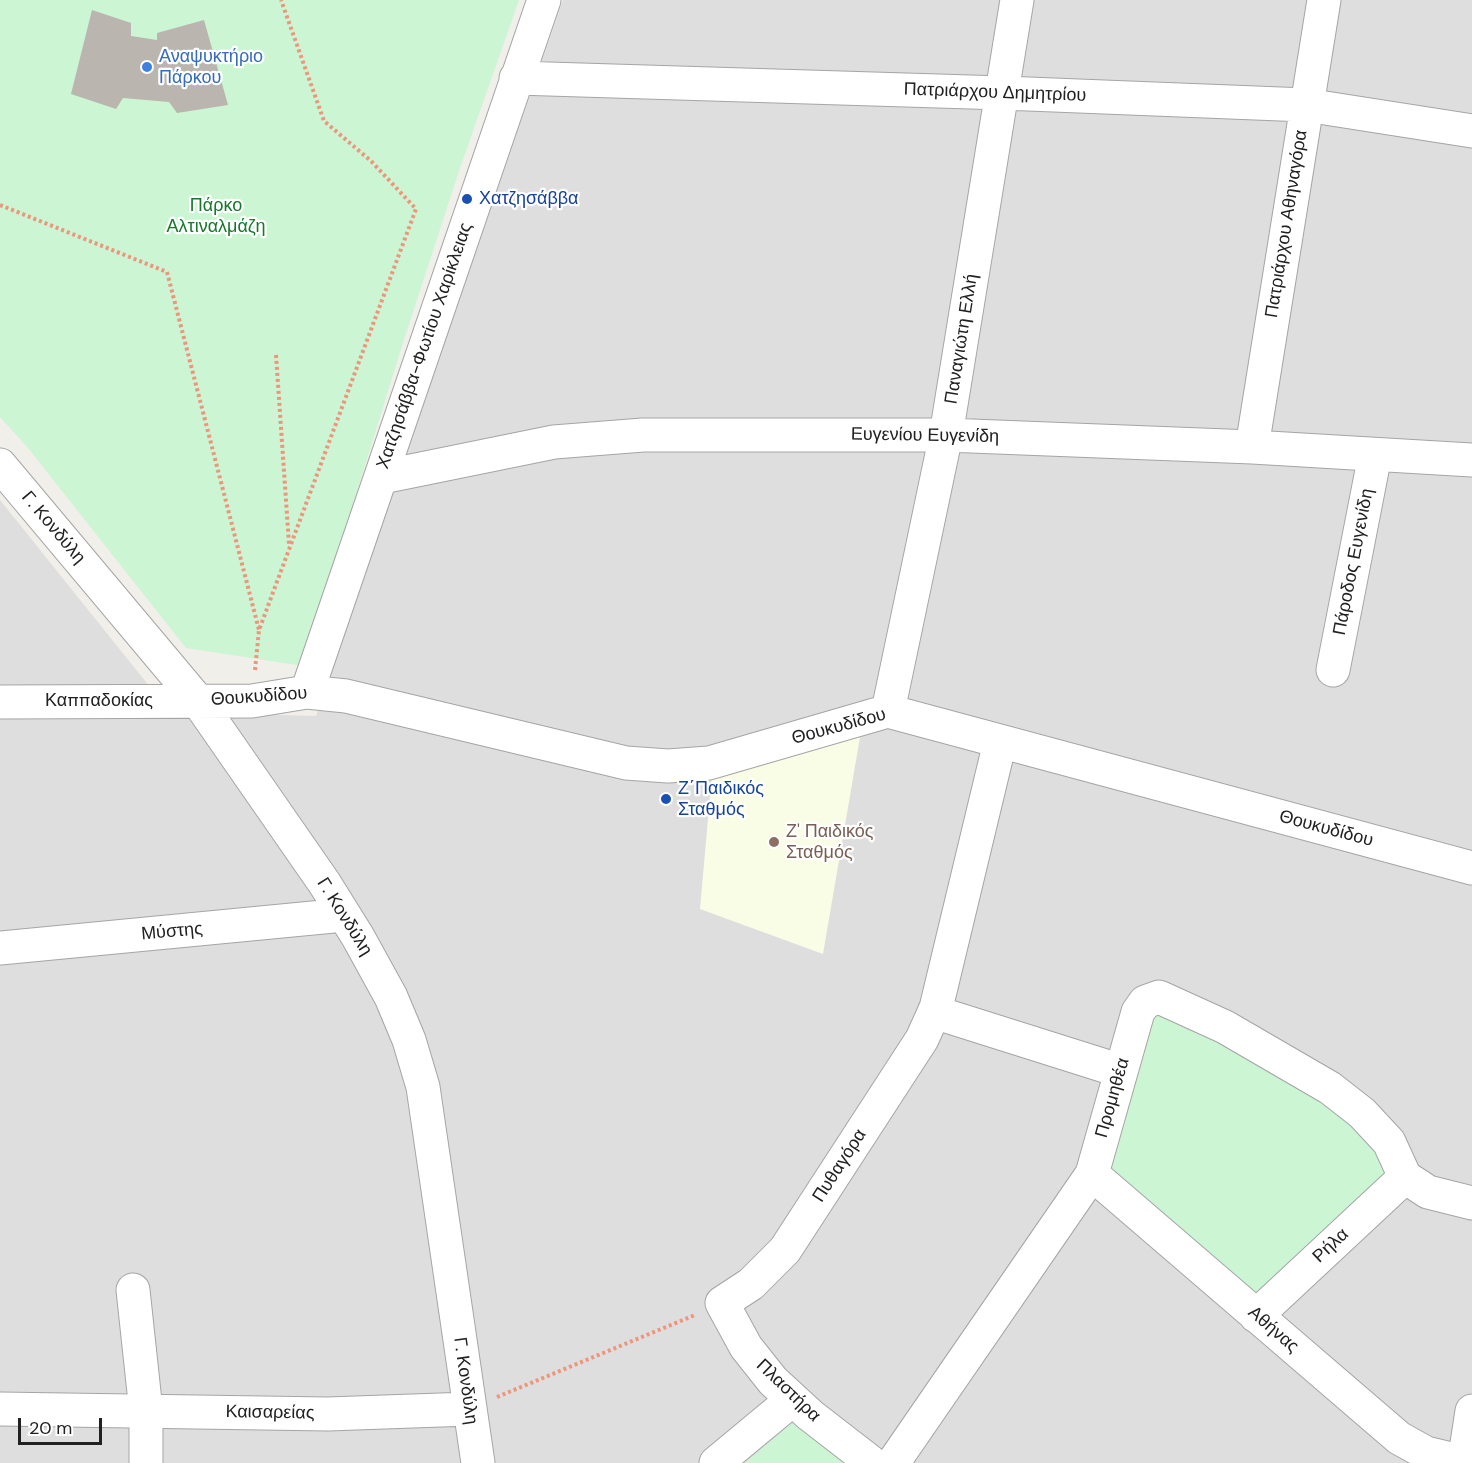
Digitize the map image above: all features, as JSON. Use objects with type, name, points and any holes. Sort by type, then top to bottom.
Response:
[{"type":"street","name":"Χατζησάββα-Φωτίου Χαρίκλειας","points":[[307,692],[544,0]]},
{"type":"street","name":"Παναγιώτη Ελλή","points":[[888,711],[946,435],[1017,0]]},
{"type":"street","name":"Πατριάρχου Αθηναγόρα","points":[[1251,447],[1324,0]]},
{"type":"street","name":"Πατριάρχου Δημητρίου","points":[[516,78],[1306,105],[1472,131]]},
{"type":"street","name":"Ευγενίου Ευγενίδη","points":[[382,477],[523,447],[599,437],[643,435],[946,435],[1251,447],[1472,460]]},
{"type":"street","name":"Πάροδος Ευγενίδη","points":[[1333,670],[1375,455]]},
{"type":"street","name":"Γ. Κονδύλη","points":[[0,465],[198,701],[325,884],[374,965],[399,1014],[423,1087],[478,1463]]},
{"type":"street","name":"Θουκυδίδου","points":[[198,701],[252,701],[307,692],[345,696],[626,763],[668,766],[709,764],[888,711],[1472,868]]},
{"type":"street","name":"Καππαδοκίας","points":[[0,702],[198,701]]},
{"type":"street","name":"Πυθαγόρα","points":[[722,1302],[751,1284],[785,1250],[922,1039],[934,1012],[1000,742]]},
{"type":"street","name":"Μύστης","points":[[0,948],[344,915]]},
{"type":"street","name":"Προμηθέα","points":[[893,1463],[1092,1174],[1138,1012],[1145,1002],[1159,997],[1225,1027],[1330,1088],[1362,1113],[1389,1142],[1406,1177]]},
{"type":"street","points":[[934,1012],[1121,1071]]},
{"type":"street","name":"Αθήνας","points":[[1092,1174],[1399,1437],[1426,1453],[1465,1463]]},
{"type":"street","points":[[1406,1177],[1428,1191],[1472,1203]]},
{"type":"street","name":"Ρήλα","points":[[1256,1316],[1406,1177]]},
{"type":"street","points":[[133,1290],[146,1411],[146,1463]]},
{"type":"street","name":"Πλαστήρα","points":[[722,1302],[736,1332],[751,1354],[792,1400],[872,1463]]},
{"type":"street","points":[[716,1463],[792,1400]]},
{"type":"street","name":"Καισαρείας","points":[[0,1408],[328,1413],[469,1409]]},
{"type":"street","points":[[1465,1463],[1472,1410]]},
{"type":"path","points":[[252,701],[259,630],[416,209],[371,161],[324,120],[281,0]]},
{"type":"path","points":[[0,205],[167,272],[259,630]]},
{"type":"path","points":[[276,355],[290,548]]},
{"type":"path","points":[[469,1409],[722,1302]]},
{"type":"shaded area","points":[[563,0],[1472,0],[1472,1463],[0,1463],[0,500],[170,712],[316,716]]},
{"type":"shaded area","name":"Ζ' Παιδικός Σταθμός","points":[[860,737],[823,954],[700,909],[712,774]]},
{"type":"green space","name":"Πάρκο Αλτιναλμάζη","points":[[0,0],[519,0],[459,171],[401,349],[303,666],[186,648],[28,448],[0,417]]},
{"type":"green space","points":[[1156,1006],[1308,1081],[1374,1141],[1395,1184],[1261,1302],[1104,1168]]},
{"type":"green space","points":[[793,1422],[845,1463],[745,1463]]},
{"type":"building","name":"Αναψυκτήριο Πάρκου","points":[[92,10],[131,23],[131,36],[157,40],[157,33],[204,20],[228,105],[177,113],[169,102],[123,98],[116,109],[71,94]]},
{"type":"place","name":"Αναψυκτήριο Πάρκου","points":[[147,67]]},
{"type":"place","name":"Χατζησάββα","points":[[467,199]]},
{"type":"place","name":"Ζ΄Παιδικός Σταθμός","points":[[666,799]]},
{"type":"place","name":"Ζ' Παιδικός Σταθμός","points":[[774,842]]}]
